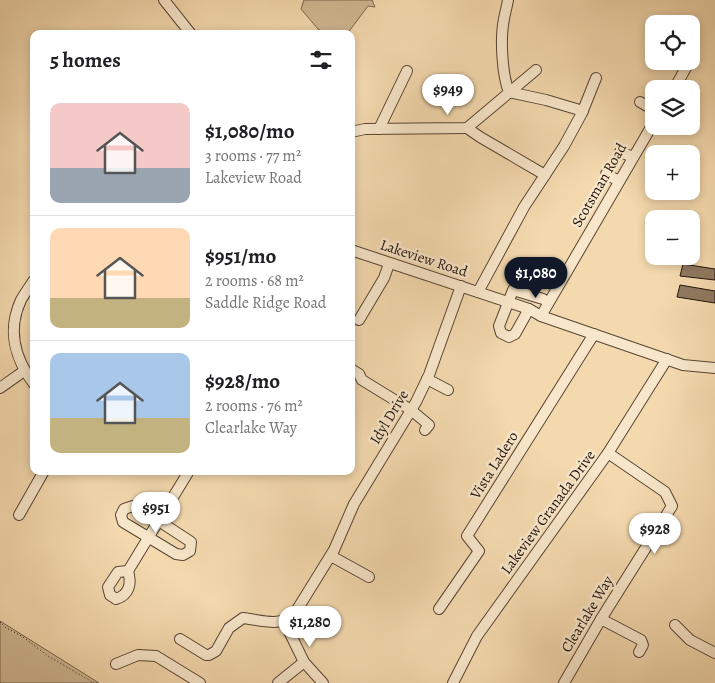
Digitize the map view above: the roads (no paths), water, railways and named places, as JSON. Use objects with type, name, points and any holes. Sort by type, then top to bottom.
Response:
[{"type":"street","points":[[164,0],[188,30]]},
{"type":"street","points":[[508,0],[504,19],[503,40],[505,73],[510,92]]},
{"type":"street","points":[[379,129],[407,70]]},
{"type":"street","points":[[467,128],[536,70]]},
{"type":"street","points":[[478,292],[520,216],[564,146],[583,111],[596,78]]},
{"type":"street","points":[[510,92],[583,111]]},
{"type":"street","points":[[640,102],[645,105]]},
{"type":"street","points":[[355,131],[365,129],[467,128],[545,175]]},
{"type":"street","name":"Scotsman Road","points":[[541,316],[646,135]]},
{"type":"street","points":[[620,152],[633,157]]},
{"type":"street","points":[[606,174],[619,181]]},
{"type":"street","name":"Lakeview Road","points":[[355,251],[528,308],[541,316],[683,365],[715,368]]},
{"type":"street","points":[[359,320],[384,278],[389,264]]},
{"type":"street","name":"Idyl Drive","points":[[284,622],[298,609],[331,556],[354,504],[427,380],[461,286]]},
{"type":"street","points":[[30,289],[19,306],[14,329],[15,346],[24,371],[30,379]]},
{"type":"street","points":[[529,295],[528,308],[515,334],[509,337],[501,333],[499,326],[513,290],[543,299]]},
{"type":"street","name":"Vista Ladero","points":[[439,609],[479,551],[467,536],[594,334]]},
{"type":"street","name":"Lakeview Granada Drive","points":[[453,683],[477,636],[608,453],[667,359]]},
{"type":"street","points":[[0,388],[24,371]]},
{"type":"street","points":[[355,372],[362,380],[411,410],[429,424],[425,430]]},
{"type":"street","points":[[427,380],[448,390]]},
{"type":"street","name":"Clearlake Way","points":[[564,683],[601,618],[672,506],[665,492],[608,453]]},
{"type":"street","points":[[19,515],[42,475]]},
{"type":"street","points":[[128,571],[187,475]]},
{"type":"street","points":[[134,506],[159,521],[190,542],[190,551],[183,555],[176,554],[124,522],[121,515],[124,509],[134,506]]},
{"type":"street","points":[[331,556],[369,578]]},
{"type":"street","points":[[180,639],[210,656],[216,651],[229,628],[244,618],[284,622],[304,662],[323,683]]},
{"type":"street","points":[[601,618],[641,640],[643,645],[639,652]]},
{"type":"street","points":[[675,624],[690,640],[715,653]]},
{"type":"street","points":[[116,664],[138,655],[156,656],[200,683]]},
{"type":"street","points":[[278,683],[304,662]]}]
